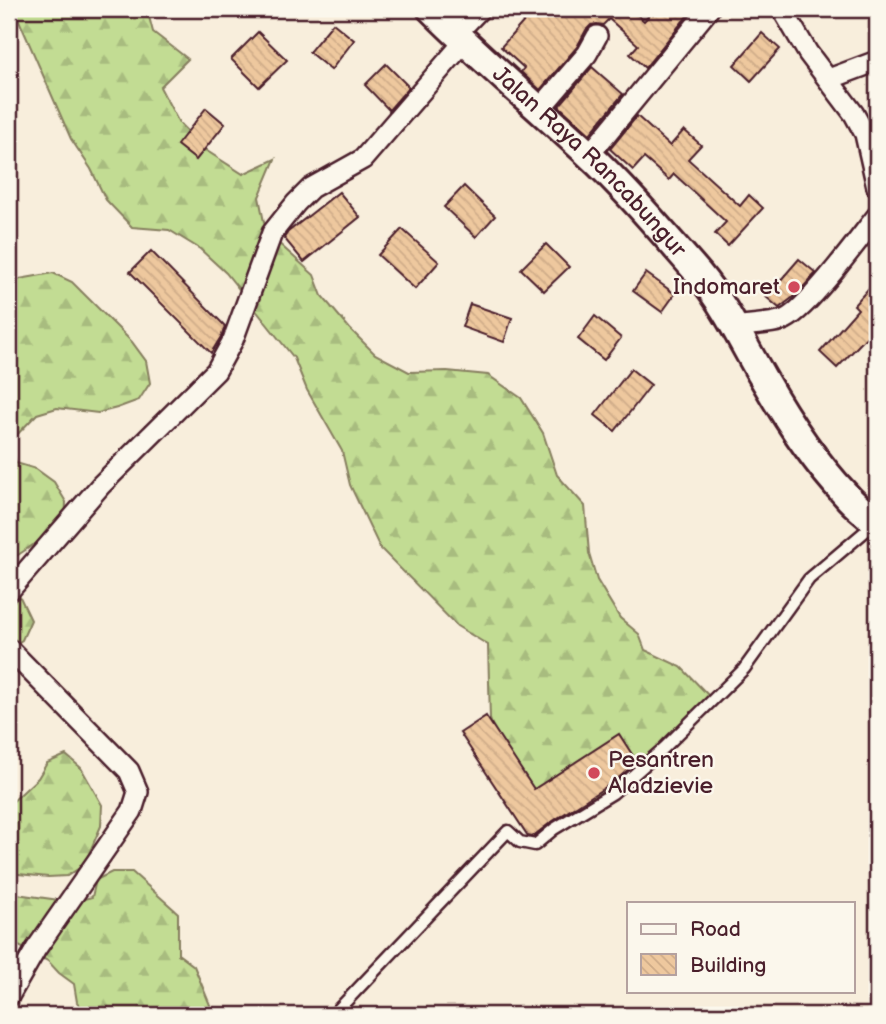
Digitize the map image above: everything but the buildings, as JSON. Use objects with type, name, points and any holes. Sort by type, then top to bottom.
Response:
[{"type":"main road","name":"Jalan Raya Rancabungur","points":[[431,9],[589,155],[701,277],[819,464],[847,497],[877,523]]},
{"type":"street","points":[[9,591],[101,485],[216,371],[233,340],[272,233],[311,188],[363,159],[480,9]]},
{"type":"street","points":[[589,155],[709,9]]},
{"type":"street","points":[[782,9],[808,53],[854,114],[865,134],[877,187]]},
{"type":"street","points":[[539,110],[587,54],[597,36]]},
{"type":"street","points":[[829,79],[877,61]]},
{"type":"street","points":[[734,327],[783,320],[794,314],[877,216]]},
{"type":"street","points":[[9,649],[129,771],[138,792],[132,811],[36,950],[9,996]]},
{"type":"lane","points":[[333,1015],[508,831],[520,842],[535,845],[554,829],[613,793],[664,748],[744,669],[808,579],[877,523]]},
{"type":"green space","points":[[14,9],[147,9],[153,32],[188,59],[160,87],[179,123],[207,151],[243,174],[275,159],[259,197],[266,232],[314,275],[322,296],[350,329],[375,354],[409,372],[447,371],[488,375],[521,398],[543,433],[557,475],[585,506],[589,553],[597,580],[620,618],[639,634],[645,650],[681,667],[709,696],[689,731],[629,788],[592,802],[556,799],[521,788],[502,756],[490,719],[488,645],[457,626],[380,548],[350,485],[342,451],[307,390],[294,358],[226,273],[200,249],[169,230],[132,227],[106,200],[91,169],[71,139]]},
{"type":"green space","points":[[53,273],[72,282],[132,342],[146,361],[150,383],[139,400],[117,408],[98,413],[57,408],[37,414],[10,442],[16,463],[36,469],[54,482],[66,502],[65,526],[52,542],[33,545],[9,561],[9,283]]},
{"type":"green space","points":[[9,574],[31,620],[22,640],[9,648]]},
{"type":"green space","points":[[66,755],[81,768],[102,805],[101,826],[84,865],[67,876],[9,873],[9,805],[38,778],[47,763]]},
{"type":"green space","points":[[112,872],[132,872],[178,913],[178,954],[194,966],[210,1005],[211,1015],[87,1015],[77,1002],[74,984],[48,961],[9,941],[9,893],[73,902],[92,897],[96,880]]},
{"type":"place","name":"Indomaret","points":[[794,287]]},
{"type":"place","name":"Pesantren Aladzievie","points":[[594,773]]}]
